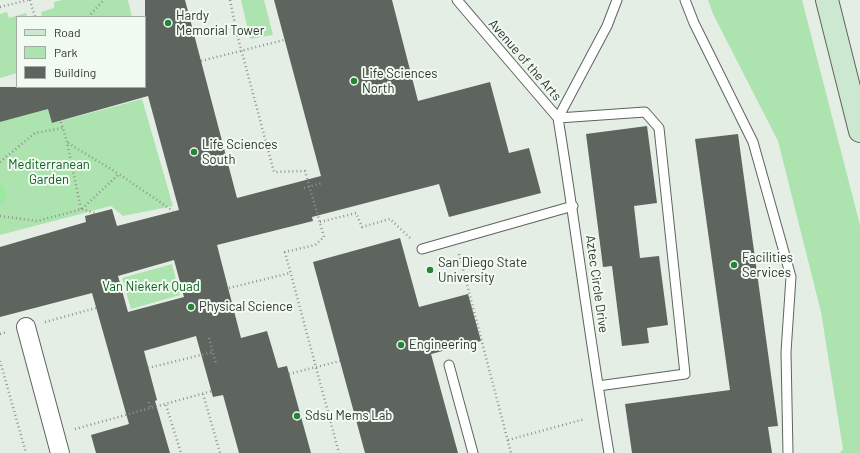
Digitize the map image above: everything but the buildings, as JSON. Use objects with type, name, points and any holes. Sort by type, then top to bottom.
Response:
[{"type":"street","points":[[826,0],[860,130]]},
{"type":"street","points":[[26,327],[60,453]]},
{"type":"lane","name":"Avenue of the Arts","points":[[457,0],[558,118]]},
{"type":"lane","points":[[558,118],[607,26],[617,0]]},
{"type":"lane","points":[[685,0],[694,23],[752,142],[791,277],[786,352],[788,453]]},
{"type":"lane","points":[[558,118],[645,112],[659,128],[685,374],[598,386]]},
{"type":"lane","name":"Aztec Circle Drive","points":[[558,118],[573,206],[598,386],[609,453]]},
{"type":"lane","points":[[422,249],[573,206]]},
{"type":"lane","points":[[449,365],[473,453]]},
{"type":"path","points":[[0,7],[29,0],[34,16]]},
{"type":"path","points":[[89,16],[104,0]]},
{"type":"path","points":[[230,0],[237,34],[274,172],[305,171],[324,237],[315,245],[285,252],[339,453]]},
{"type":"path","points":[[201,61],[284,40]]},
{"type":"path","points":[[61,122],[82,209]]},
{"type":"path","points":[[0,162],[35,133],[63,128]]},
{"type":"path","points":[[67,142],[173,211]]},
{"type":"path","points":[[0,216],[38,220],[82,209],[118,174]]},
{"type":"path","points":[[304,188],[322,183]]},
{"type":"path","points":[[82,209],[97,214]]},
{"type":"path","points":[[320,222],[356,213],[362,227],[390,219],[422,249]]},
{"type":"path","points":[[455,240],[511,453]]},
{"type":"path","points":[[229,288],[290,274]]},
{"type":"path","points":[[209,338],[216,364]]},
{"type":"path","points":[[148,368],[213,352]]},
{"type":"path","points":[[0,361],[26,453]]},
{"type":"path","points":[[289,374],[340,362]]},
{"type":"path","points":[[55,435],[212,391]]},
{"type":"path","points":[[203,394],[220,453]]},
{"type":"path","points":[[149,402],[151,409]]},
{"type":"path","points":[[166,404],[181,453]]},
{"type":"path","points":[[508,440],[585,419]]},
{"type":"green space","points":[[62,0],[128,0],[132,16],[42,16],[41,12],[54,8],[54,2]]},
{"type":"green space","points":[[241,0],[264,0],[273,35],[250,39]]},
{"type":"green space","points":[[708,0],[802,0],[860,225],[860,453],[840,453],[843,449],[821,312],[778,141],[713,14]]},
{"type":"green space","points":[[7,12],[9,18],[26,13],[27,16],[16,16],[16,73],[0,78],[0,14]]},
{"type":"green space","name":"Mediterranean Garden","points":[[142,99],[173,206],[123,216],[111,206],[0,235],[0,122],[48,109],[53,123]]},
{"type":"green space","name":"Van Niekerk Quad","points":[[172,264],[180,295],[131,309],[122,278]]},
{"type":"waterway","points":[[0,188],[3,194],[0,200]]},
{"type":"place","name":"Hardy Memorial Tower","points":[[168,23]]},
{"type":"place","name":"Life Sciences North","points":[[354,81]]},
{"type":"place","name":"Life Sciences South","points":[[194,152]]},
{"type":"place","name":"Facilities Services","points":[[734,265]]},
{"type":"place","name":"San Diego State University","points":[[430,270]]},
{"type":"place","name":"Physical Science","points":[[191,307]]},
{"type":"place","name":"Engineering","points":[[401,345]]},
{"type":"place","name":"Sdsu Mems Lab","points":[[297,416]]}]
